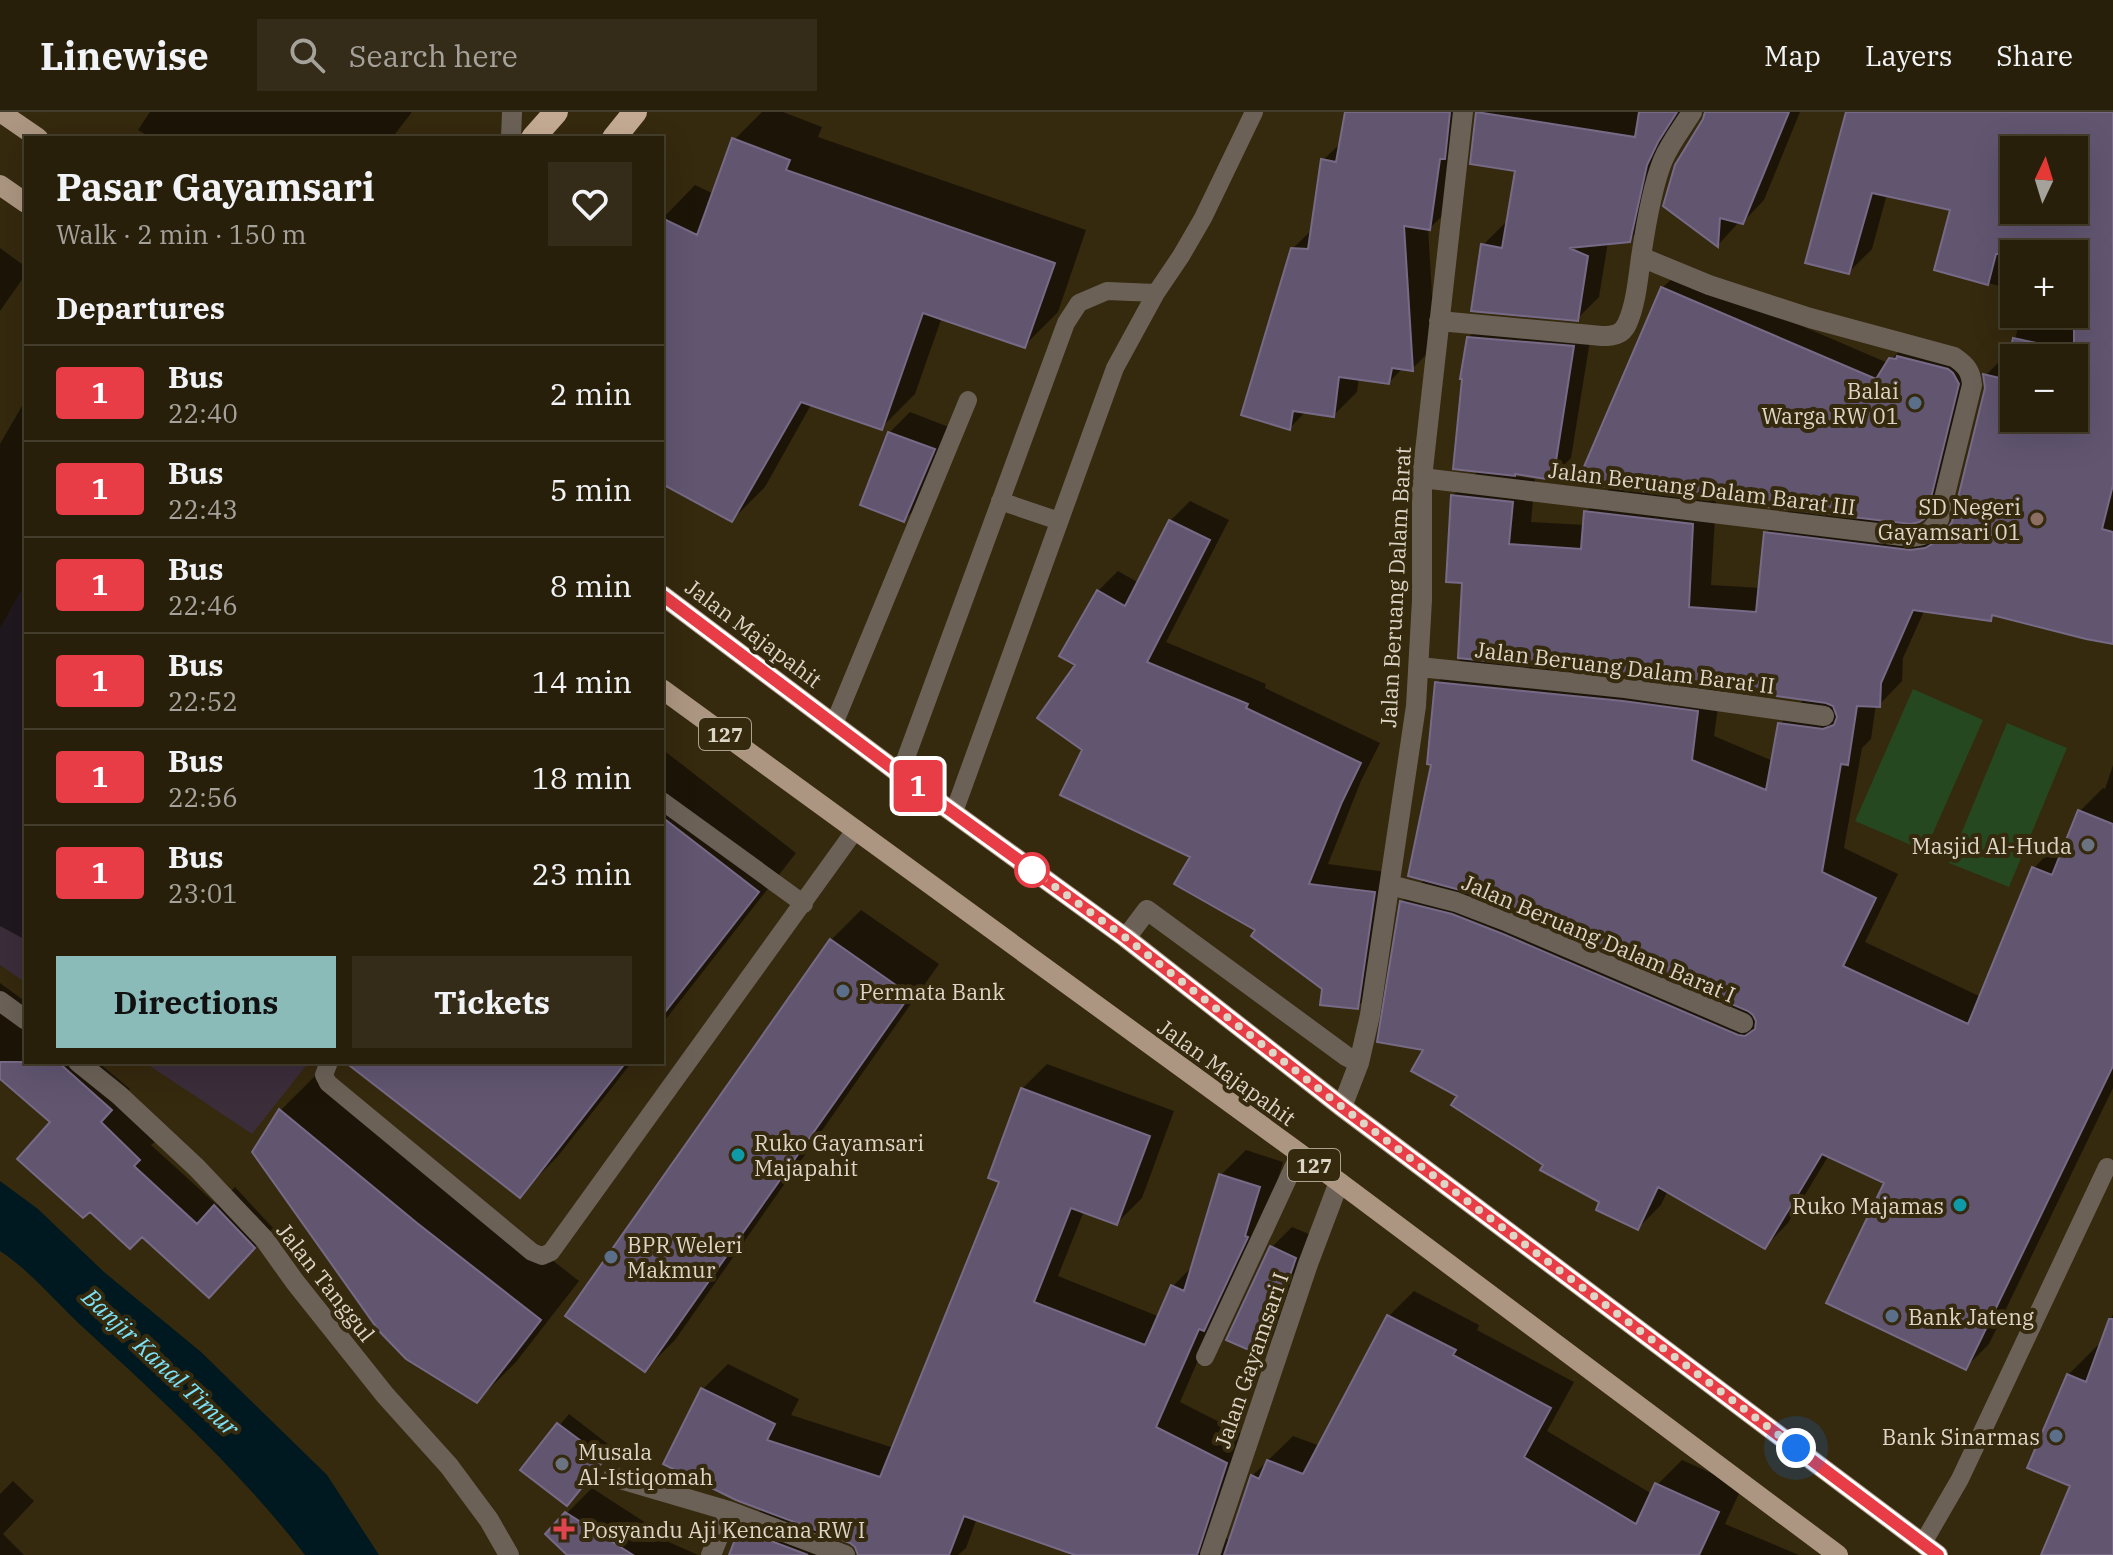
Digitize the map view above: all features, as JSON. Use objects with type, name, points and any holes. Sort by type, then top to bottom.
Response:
[{"type":"highway","points":[[535,136],[556,112]]},
{"type":"highway","points":[[616,136],[635,112]]},
{"type":"main road","points":[[0,112],[35,136]]},
{"type":"main road","points":[[0,185],[24,202]]},
{"type":"main road","name":"Jalan Majapahit","points":[[664,596],[900,774],[1126,938],[1342,1107],[1930,1549]]},
{"type":"main road","name":"Jalan Majapahit","points":[[664,690],[1339,1182],[1838,1555]]},
{"type":"street","points":[[511,136],[512,112]]},
{"type":"street","name":"Jalan Beruang Dalam Barat","points":[[1342,1107],[1359,1063],[1370,1015],[1416,706],[1422,600],[1422,478],[1463,112]]},
{"type":"street","points":[[1439,321],[1613,336],[1621,333],[1627,325],[1638,283],[1662,164],[1669,147],[1692,112]]},
{"type":"street","name":"Jalan Beruang Dalam Barat III","points":[[1422,478],[1895,535],[1922,536],[1933,531],[1939,519],[1972,385],[1971,372],[1963,363],[1954,357],[1810,318],[1709,285],[1641,257]]},
{"type":"street","name":"Jalan Beruang Dalam Barat II","points":[[1419,667],[1625,688],[1824,716]]},
{"type":"street","name":"Jalan Beruang Dalam Barat I","points":[[1390,885],[1456,902],[1508,922],[1743,1023]]},
{"type":"street","points":[[1126,938],[1147,910],[1359,1063]]},
{"type":"street","points":[[0,1001],[24,1019]]},
{"type":"street","name":"Jalan Tanggul","points":[[80,1064],[119,1095],[197,1168],[265,1240],[385,1395],[449,1466],[489,1520],[509,1555]]},
{"type":"street","name":"Jalan Gayamsari I","points":[[1210,1555],[1339,1182]]},
{"type":"street","points":[[613,1477],[729,1511],[845,1555]]},
{"type":"street","points":[[711,1555],[729,1511]]},
{"type":"lane","points":[[954,812],[1115,368],[1156,293],[1203,218],[1254,112]]},
{"type":"lane","points":[[900,774],[1066,323],[1079,303],[1107,291],[1156,293]]},
{"type":"lane","points":[[834,724],[968,400]]},
{"type":"lane","points":[[1000,501],[1059,521]]},
{"type":"lane","points":[[664,802],[804,904]]},
{"type":"lane","points":[[328,1064],[324,1075],[328,1083],[532,1252],[542,1256],[551,1252],[856,829]]},
{"type":"lane","points":[[1205,1357],[1299,1155]]},
{"type":"lane","points":[[1930,1549],[2107,1167]]},
{"type":"shaded area","points":[[24,586],[24,982],[0,965],[0,628]]},
{"type":"shaded area","points":[[147,1064],[307,1064],[252,1134]]},
{"type":"green space","points":[[1913,689],[1983,720],[1925,851],[1855,821]]},
{"type":"green space","points":[[2007,723],[2067,748],[2009,887],[1949,863]]},
{"type":"water","name":"Banjir Kanal Timur","points":[[0,1181],[38,1209],[104,1272],[201,1352],[327,1475],[379,1555],[305,1555],[255,1495],[200,1438],[34,1278],[0,1251]]},
{"type":"building","points":[[1345,112],[1450,112],[1445,159],[1440,159],[1430,230],[1404,226],[1413,371],[1392,368],[1389,384],[1339,377],[1334,417],[1293,411],[1290,430],[1241,415],[1291,248],[1308,249],[1321,159],[1336,162]]},
{"type":"building","points":[[1476,112],[1635,137],[1639,112],[1677,112],[1647,165],[1630,242],[1569,248],[1588,256],[1578,321],[1471,311],[1481,244],[1502,248],[1515,171],[1470,164]]},
{"type":"building","points":[[1705,112],[1789,112],[1743,224],[1720,218],[1718,247],[1663,206],[1675,165]]},
{"type":"building","points":[[1846,112],[2113,112],[2113,485],[2102,529],[2113,532],[2113,644],[1992,615],[1991,621],[1913,610],[1881,683],[1880,707],[1857,706],[1848,765],[1841,764],[1822,872],[1876,898],[1843,966],[1968,1024],[2032,867],[2052,875],[2078,810],[2113,824],[2113,1066],[1966,1370],[1826,1303],[1884,1183],[1822,1154],[1765,1249],[1658,1187],[1638,1230],[1596,1210],[1599,1202],[1540,1170],[1543,1165],[1451,1105],[1457,1096],[1411,1071],[1423,1050],[1377,1042],[1400,901],[1452,914],[1503,934],[1738,1035],[1745,1036],[1755,1029],[1756,1021],[1748,1011],[1513,910],[1460,890],[1408,876],[1431,765],[1427,764],[1435,682],[1698,711],[1692,760],[1766,790],[1778,723],[1823,729],[1834,725],[1837,717],[1833,706],[1627,675],[1458,658],[1462,583],[1446,582],[1451,495],[1513,502],[1509,544],[1581,549],[1584,511],[1693,524],[1689,607],[1756,612],[1764,532],[1910,550],[1925,548],[1939,540],[1952,522],[1985,388],[1983,374],[2000,378],[2000,432],[2088,432],[2088,344],[2074,344],[2074,328],[2088,328],[2088,240],[2000,240],[2000,254],[1996,254],[1988,285],[1934,270],[1950,210],[1872,193],[1849,274],[1805,263]]},
{"type":"building","points":[[732,138],[790,160],[786,170],[1055,263],[1025,348],[923,313],[882,430],[801,402],[732,522],[664,485],[664,219],[697,235]]},
{"type":"building","points":[[1661,287],[1876,379],[1889,358],[1896,359],[1897,356],[1953,373],[1959,384],[1924,519],[1911,524],[1695,495],[1694,498],[1577,483]]},
{"type":"building","points":[[1467,337],[1574,346],[1553,480],[1453,469],[1460,379]]},
{"type":"building","points":[[2013,338],[2041,344],[2012,344]]},
{"type":"building","points":[[888,432],[935,449],[904,522],[860,505]]},
{"type":"building","points":[[1169,520],[1210,540],[1147,662],[1248,704],[1246,708],[1361,763],[1309,884],[1375,892],[1358,1009],[1320,1005],[1322,989],[1251,936],[1255,930],[1174,884],[1190,857],[1060,795],[1082,750],[1037,718],[1075,665],[1059,656],[1097,590],[1125,606]]},
{"type":"building","points":[[664,819],[759,892],[664,1013]]},
{"type":"building","name":"Ruko Gayamsari Majapahit","points":[[830,939],[910,995],[645,1372],[565,1316]]},
{"type":"building","points":[[0,1062],[60,1064],[112,1110],[101,1122],[140,1160],[134,1166],[197,1224],[214,1205],[255,1248],[209,1298],[142,1237],[130,1249],[90,1212],[83,1218],[17,1159],[50,1122],[0,1079]]},
{"type":"building","points":[[348,1064],[624,1064],[520,1198]]},
{"type":"building","points":[[1021,1088],[1150,1136],[1117,1225],[1071,1208],[1034,1302],[1145,1345],[1171,1285],[1184,1291],[1219,1174],[1260,1187],[1245,1236],[1248,1237],[1204,1331],[1199,1329],[1156,1427],[1227,1463],[1197,1555],[1075,1555],[964,1516],[949,1555],[858,1555],[850,1543],[736,1500],[663,1464],[701,1388],[775,1424],[767,1440],[880,1477],[999,1182],[988,1178]]},
{"type":"building","points":[[279,1109],[541,1320],[477,1403],[406,1359],[379,1331],[252,1152]]},
{"type":"building","points":[[1270,1246],[1296,1258],[1258,1354],[1226,1340]]},
{"type":"building","points":[[1387,1315],[1456,1350],[1453,1355],[1551,1408],[1524,1457],[1636,1524],[1655,1483],[1719,1512],[1699,1555],[1224,1555],[1251,1475],[1259,1479],[1267,1460],[1303,1474]]},
{"type":"building","points":[[2109,1319],[2113,1319],[2113,1555],[2041,1555],[2070,1486],[2027,1468],[2067,1374],[2086,1382]]},
{"type":"building","name":"Musala Al-Istiqomah","points":[[557,1423],[605,1459],[567,1506],[520,1470]]},
{"type":"building","points":[[565,1512],[633,1555],[567,1555],[545,1534]]},
{"type":"building","points":[[739,1529],[808,1555],[729,1555]]},
{"type":"bus line","name":"1","points":[[664,597],[900,774],[1126,938],[1342,1107],[1938,1555]]},
{"type":"place","name":"Balai Warga RW 01","points":[[1915,403]]},
{"type":"place","name":"SD Negeri Gayamsari 01","points":[[2037,519]]},
{"type":"place","name":"Masjid Al-Huda","points":[[2088,845]]},
{"type":"place","name":"Permata Bank","points":[[843,991]]},
{"type":"place","name":"Ruko Gayamsari Majapahit","points":[[738,1155]]},
{"type":"place","name":"Ruko Majamas","points":[[1960,1205]]},
{"type":"place","name":"BPR Weleri Makmur","points":[[611,1257]]},
{"type":"place","name":"Bank Jateng","points":[[1892,1316]]},
{"type":"place","name":"Bank Sinarmas","points":[[2056,1436]]},
{"type":"place","name":"Musala Al-Istiqomah","points":[[562,1464]]},
{"type":"place","name":"Posyandu Aji Kencana RW I","points":[[564,1529]]},
{"type":"route","points":[[1032,870],[1126,938],[1342,1107],[1796,1448]]}]
